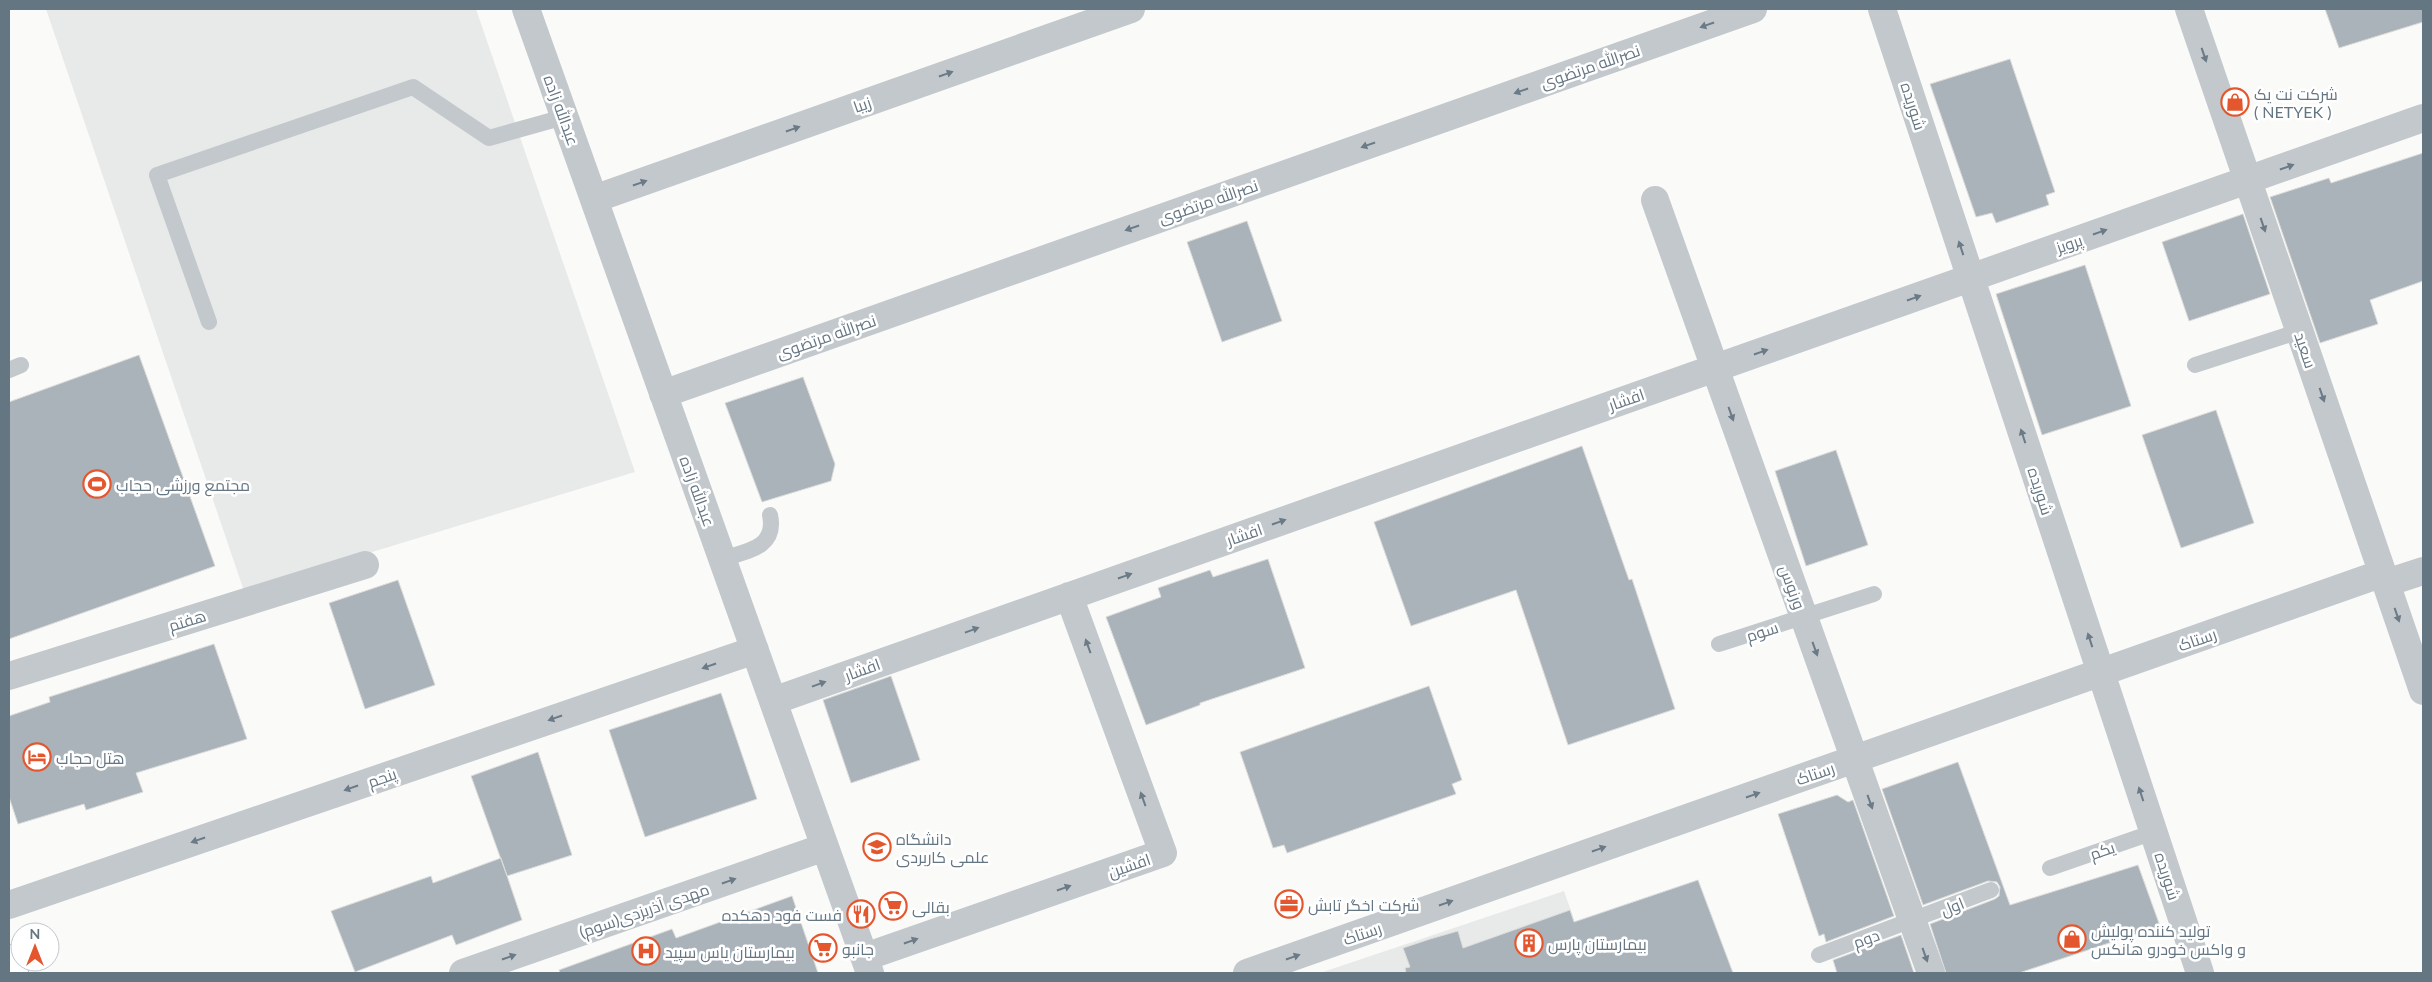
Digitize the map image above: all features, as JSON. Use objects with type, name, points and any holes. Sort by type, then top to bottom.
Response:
[{"type":"main road","points":[[9,959],[14,973]]},
{"type":"street","name":"عبدالله زاده","points":[[526,9],[868,965]]},
{"type":"street","name":"زیبا","points":[[594,199],[1131,9]]},
{"type":"street","name":"نصرالله مرتضوی","points":[[663,394],[1753,9]]},
{"type":"street","name":"شوریده","points":[[1882,9],[2200,973]]},
{"type":"street","name":"سعید","points":[[2188,9],[2423,690]]},
{"type":"street","name":"پرویز","points":[[1715,368],[2423,118]]},
{"type":"street","name":"ورنوس","points":[[1655,200],[1931,973]]},
{"type":"street","name":"افشار","points":[[773,701],[1715,368]]},
{"type":"street","name":"هفتم","points":[[9,676],[365,565]]},
{"type":"street","name":"رستاک","points":[[1247,973],[2101,673],[2385,578],[2423,571]]},
{"type":"street","name":"افشین","points":[[868,965],[1163,854],[1069,596]]},
{"type":"street","name":"پنجم","points":[[9,905],[755,650]]},
{"type":"street","name":"مهدی آذریزدی(سوم)","points":[[463,973],[825,847]]},
{"type":"lane","points":[[209,322],[157,175],[413,87],[489,138],[564,117]]},
{"type":"lane","points":[[2195,365],[2300,331]]},
{"type":"lane","points":[[722,558],[763,544],[770,534],[772,525],[770,515]]},
{"type":"lane","name":"سوم","points":[[1719,644],[1874,594]]},
{"type":"lane","name":"یکم","points":[[2050,868],[2154,832]]},
{"type":"lane","name":"اول","points":[[1912,921],[1991,890]]},
{"type":"lane","name":"دوم","points":[[1819,955],[1912,921]]},
{"type":"shaded area","points":[[46,9],[476,9],[635,472],[244,591]]},
{"type":"shaded area","name":"بیمارستان پارس","points":[[1564,891],[1593,973],[1320,973]]},
{"type":"building","points":[[2325,9],[2423,9],[2423,22],[2339,48]]},
{"type":"building","points":[[2010,59],[2055,192],[2046,195],[2049,205],[1996,223],[1992,213],[1976,217],[1930,84]]},
{"type":"building","points":[[2423,153],[2423,281],[2370,300],[2378,324],[2320,343],[2270,197],[2329,178],[2331,183]]},
{"type":"building","points":[[2243,214],[2270,294],[2189,321],[2162,242]]},
{"type":"building","points":[[1247,221],[1282,321],[1222,342],[1187,242]]},
{"type":"building","points":[[2085,265],[2131,406],[2042,435],[1996,294]]},
{"type":"building","name":"مجتمع ورزشی حجاب","points":[[139,355],[215,566],[9,639],[9,402]]},
{"type":"building","points":[[803,377],[835,464],[831,481],[762,502],[725,403]]},
{"type":"building","points":[[2216,410],[2254,523],[2181,548],[2142,435]]},
{"type":"building","points":[[1582,446],[1629,580],[1632,579],[1675,709],[1568,745],[1516,590],[1411,626],[1374,522]]},
{"type":"building","points":[[1836,450],[1868,545],[1806,566],[1775,471]]},
{"type":"building","points":[[1268,559],[1305,668],[1200,703],[1200,705],[1146,725],[1106,617],[1161,597],[1158,588],[1210,570],[1213,577]]},
{"type":"building","points":[[398,580],[435,685],[365,709],[329,603]]},
{"type":"building","points":[[214,644],[247,739],[136,773],[143,792],[86,810],[84,804],[18,824],[9,797],[9,716],[50,702],[49,697]]},
{"type":"building","points":[[891,676],[920,760],[851,783],[823,700]]},
{"type":"building","points":[[1429,686],[1462,780],[1452,784],[1456,794],[1287,853],[1284,845],[1273,848],[1240,752]]},
{"type":"building","points":[[721,693],[757,799],[645,837],[609,730]]},
{"type":"building","points":[[538,752],[572,855],[507,876],[471,776]]},
{"type":"building","points":[[1958,762],[2010,905],[2138,865],[2160,926],[2019,973],[1946,973],[1930,924],[1995,899],[1999,896],[2000,887],[1997,882],[1988,881],[1923,905],[1882,789]]},
{"type":"building","points":[[1837,795],[1848,802],[1853,800],[1894,916],[1826,942],[1824,934],[1819,936],[1778,814]]},
{"type":"building","points":[[501,858],[522,920],[456,945],[452,935],[355,972],[331,911],[431,876],[433,883]]},
{"type":"building","points":[[1698,880],[1733,973],[1406,973],[1405,968],[1410,967],[1403,948],[1430,939],[1458,931],[1463,948],[1570,910],[1574,922]]},
{"type":"building","points":[[792,896],[818,973],[560,973],[559,970],[672,929],[676,938]]},
{"type":"building","points":[[1901,935],[1914,973],[1837,973],[1833,960]]},
{"type":"place","name":"شرکت نت یک ( NETYEK )","points":[[2235,102]]},
{"type":"place","name":"مجتمع ورزشی حجاب","points":[[97,484]]},
{"type":"place","name":"هتل حجاب","points":[[37,757]]},
{"type":"place","name":"دانشگاه علمی کاربردی","points":[[877,847]]},
{"type":"place","name":"شرکت اخگر تابش","points":[[1289,904]]},
{"type":"place","name":"بقالی","points":[[893,906]]},
{"type":"place","name":"فست فود دهکده","points":[[861,914]]},
{"type":"place","name":"تولید کننده پولیش و واکس خودرو هانکس","points":[[2072,939]]},
{"type":"place","name":"بیمارستان پارس","points":[[1529,943]]},
{"type":"place","name":"جانبو","points":[[823,948]]},
{"type":"place","name":"بیمارستان یاس سپید","points":[[646,951]]}]
